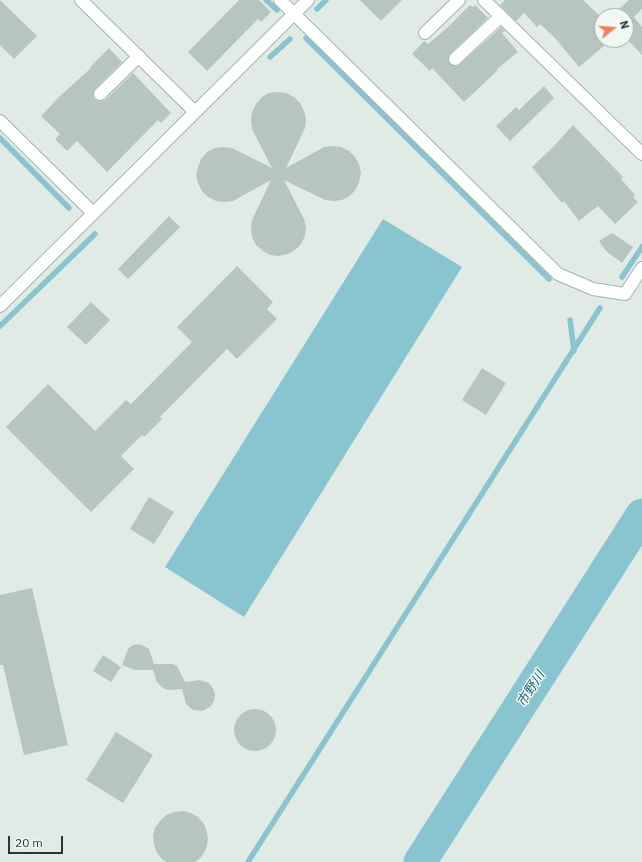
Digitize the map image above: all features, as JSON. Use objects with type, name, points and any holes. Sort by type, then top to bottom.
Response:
[{"type":"street","points":[[80,0],[196,112]]},
{"type":"street","points":[[280,0],[558,274],[593,289],[625,294],[642,268]]},
{"type":"street","points":[[0,306],[308,0]]},
{"type":"street","points":[[425,33],[459,0]]},
{"type":"street","points":[[484,0],[642,154]]},
{"type":"street","points":[[455,59],[501,16]]},
{"type":"street","points":[[100,94],[139,56]]},
{"type":"street","points":[[0,121],[93,213]]},
{"type":"water","points":[[383,219],[462,267],[244,617],[165,567]]},
{"type":"building","points":[[0,0],[37,36],[14,59],[0,45]]},
{"type":"building","points":[[239,0],[259,0],[271,12],[261,22],[258,19],[207,71],[188,52]]},
{"type":"building","points":[[360,0],[402,0],[381,21]]},
{"type":"building","points":[[505,0],[583,0],[594,10],[594,48],[602,48],[579,67],[555,38],[540,24],[537,27],[524,13],[516,21],[500,5]]},
{"type":"building","points":[[629,0],[642,0],[642,9],[634,17],[634,8],[620,8]]},
{"type":"building","points":[[470,5],[473,7],[475,5],[488,18],[450,54],[448,60],[450,64],[456,66],[460,64],[501,27],[505,31],[502,33],[518,52],[497,69],[498,70],[464,102],[432,68],[430,71],[412,54],[424,41],[428,44]]},
{"type":"building","points":[[634,17],[642,27],[642,55],[634,46]]},
{"type":"building","points":[[109,48],[122,62],[95,89],[93,95],[94,99],[98,101],[105,100],[133,73],[171,113],[161,123],[158,120],[107,172],[77,141],[67,151],[55,139],[60,134],[41,116],[60,96],[91,68],[90,67]]},
{"type":"building","points":[[544,86],[554,98],[510,141],[496,126],[516,107],[519,110]]},
{"type":"building","points":[[269,93],[286,93],[294,97],[300,103],[306,119],[305,128],[286,168],[324,147],[332,146],[341,147],[349,151],[359,164],[361,173],[356,189],[350,196],[342,200],[334,201],[325,200],[284,180],[304,219],[306,227],[305,236],[301,244],[288,254],[279,256],[270,255],[256,245],[252,237],[251,229],[252,220],[271,180],[233,201],[224,202],[216,201],[208,197],[202,191],[196,175],[201,159],[207,152],[215,148],[223,147],[232,148],[272,168],[252,129],[251,120],[252,112],[262,97]]},
{"type":"building","points":[[573,125],[623,177],[621,179],[635,195],[633,197],[638,202],[615,224],[598,206],[579,221],[564,201],[562,203],[532,167]]},
{"type":"building","points":[[169,216],[180,227],[128,279],[118,269]]},
{"type":"building","points":[[612,233],[633,247],[622,263],[606,251],[599,241]]},
{"type":"building","points":[[237,266],[273,302],[267,309],[277,319],[237,359],[227,349],[160,417],[162,419],[144,437],[142,435],[121,456],[134,469],[91,512],[6,427],[48,384],[95,431],[126,400],[131,404],[192,342],[177,327]]},
{"type":"building","points":[[91,302],[110,320],[86,345],[67,327]]},
{"type":"building","points":[[482,368],[506,383],[486,415],[462,400]]},
{"type":"building","points":[[149,497],[174,512],[154,544],[130,529]]},
{"type":"building","points":[[32,588],[68,745],[24,755],[3,665],[0,665],[0,595]]},
{"type":"building","points":[[139,644],[149,649],[154,664],[172,664],[177,666],[185,682],[200,680],[209,683],[215,694],[214,701],[211,706],[203,711],[193,710],[186,704],[182,689],[168,690],[163,688],[157,682],[153,670],[135,670],[122,665],[128,649],[133,645]]},
{"type":"building","points":[[103,655],[121,667],[111,682],[93,671]]},
{"type":"building","points":[[255,709],[270,715],[276,730],[270,745],[255,751],[240,745],[234,730],[240,715]]},
{"type":"building","points":[[116,732],[153,755],[123,803],[86,780]]},
{"type":"building","points":[[183,811],[198,817],[204,824],[208,840],[206,849],[202,856],[195,862],[167,862],[157,853],[154,845],[153,836],[155,828],[166,815]]},
{"type":"waterway","points":[[266,0],[277,10]]},
{"type":"waterway","points":[[317,9],[326,0]]},
{"type":"waterway","points":[[306,38],[549,279]]},
{"type":"waterway","points":[[270,57],[290,39]]},
{"type":"waterway","points":[[0,138],[69,208]]},
{"type":"waterway","points":[[0,326],[95,234]]},
{"type":"waterway","points":[[622,277],[642,247]]},
{"type":"waterway","points":[[248,862],[600,308]]},
{"type":"waterway","points":[[570,320],[574,351]]},
{"type":"waterway","name":"市野川","points":[[420,862],[642,515]]}]
